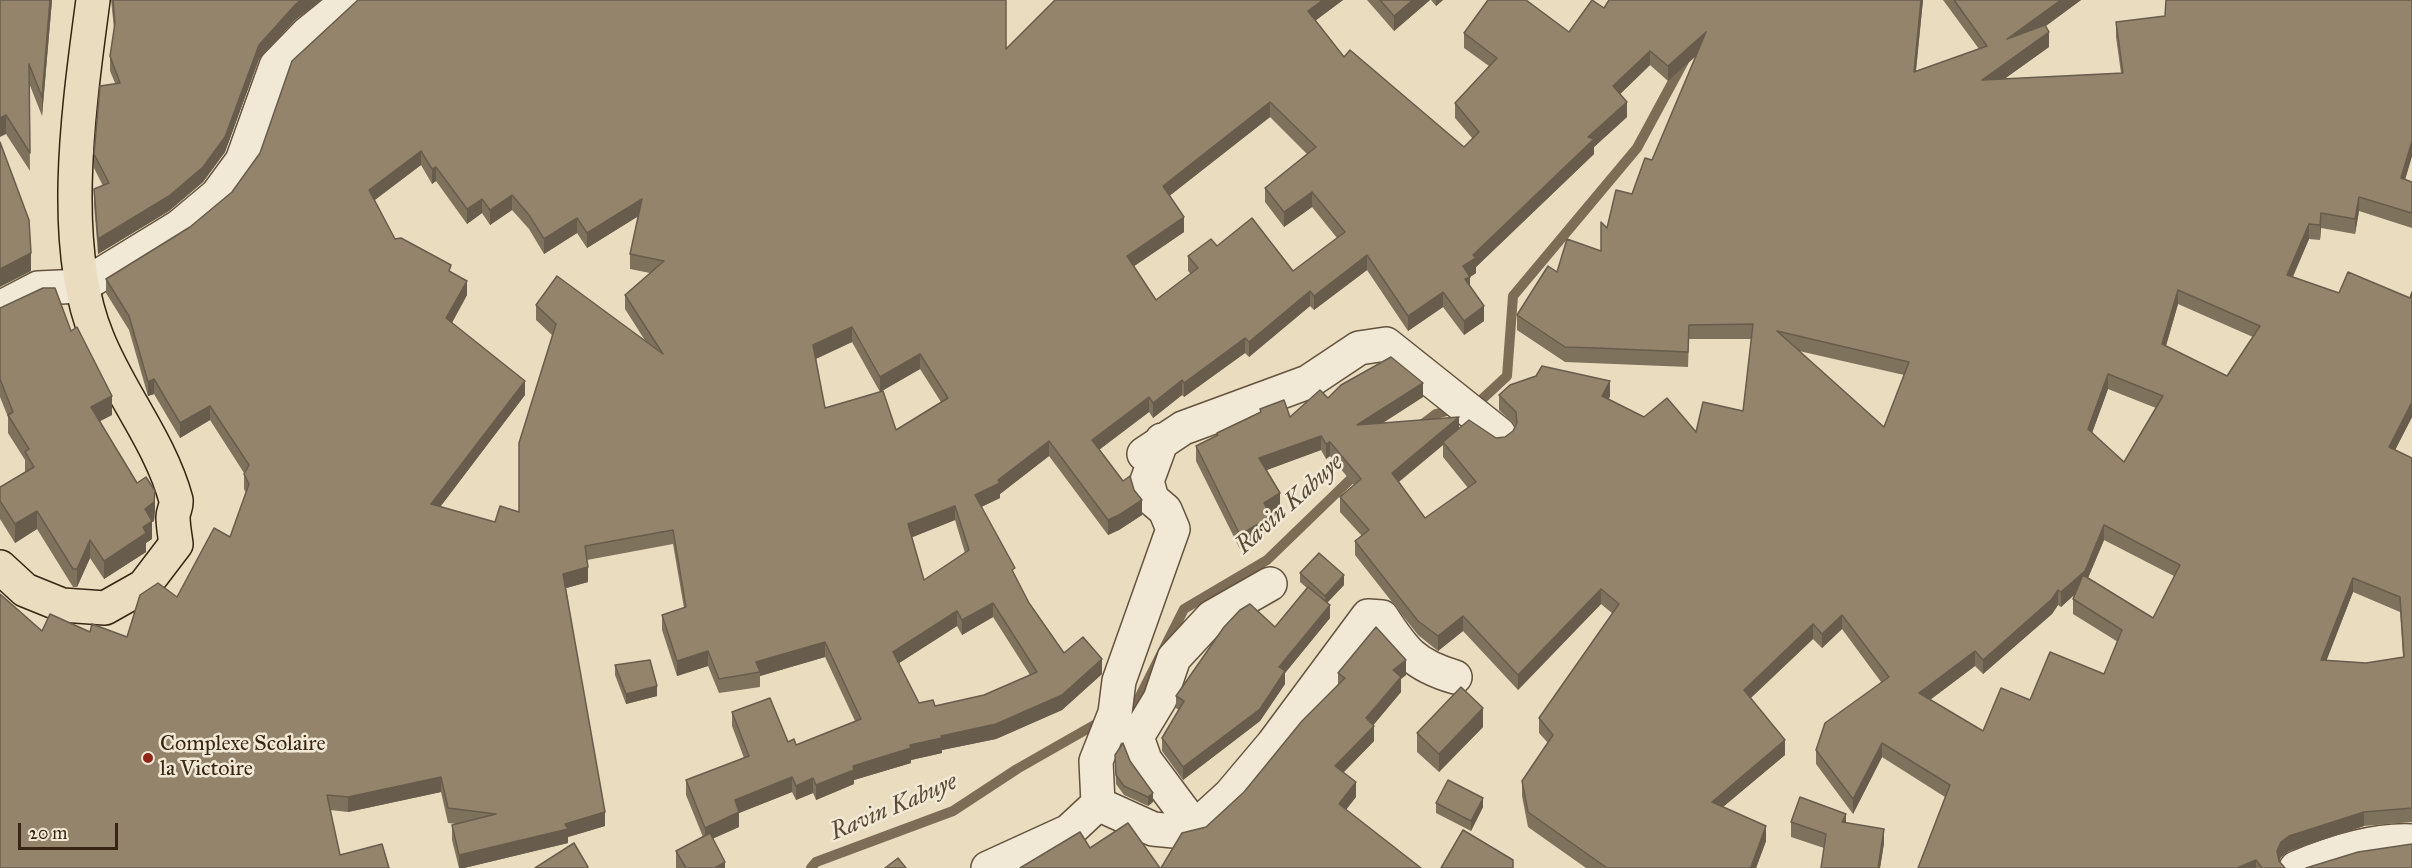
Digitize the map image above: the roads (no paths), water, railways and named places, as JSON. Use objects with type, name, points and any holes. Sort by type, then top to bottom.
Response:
[{"type":"highway","points":[[0,567],[25,590],[62,605],[105,608],[144,586],[176,544],[173,516],[177,503],[161,460],[97,337],[82,286],[75,221],[82,85],[93,0]]},
{"type":"street","points":[[0,308],[38,288],[82,286],[180,226],[217,195],[242,161],[276,66],[308,33],[349,0]]},
{"type":"street","points":[[1129,466],[1162,440],[1183,428],[1209,420],[1248,402],[1308,382],[1359,348],[1386,344],[1499,434]]},
{"type":"street","points":[[988,868],[1069,831],[1098,804],[1096,761],[1115,713],[1119,681],[1173,529],[1165,510],[1152,499],[1148,481],[1162,440]]},
{"type":"street","points":[[1195,827],[1145,760],[1137,737],[1160,699],[1174,658],[1212,618],[1270,584]]},
{"type":"street","points":[[1098,804],[1153,829],[1174,831],[1195,827],[1230,795],[1273,744],[1368,616],[1382,616],[1404,651],[1432,670],[1455,677]]},
{"type":"street","points":[[2296,868],[2322,857],[2406,848]]},
{"type":"waterway","name":"Ravin Kabuye","points":[[1419,427],[1436,414],[1479,402],[1507,376],[1513,296],[1637,148],[1684,61]]},
{"type":"waterway","name":"Ravin Kabuye","points":[[1120,711],[1135,706],[1184,609],[1267,560],[1358,472]]},
{"type":"waterway","name":"Ravin Kabuye","points":[[811,868],[816,862],[953,811],[1017,769],[1103,720]]},
{"type":"place","name":"Complexe Scolaire la Victoire","points":[[148,758]]}]
